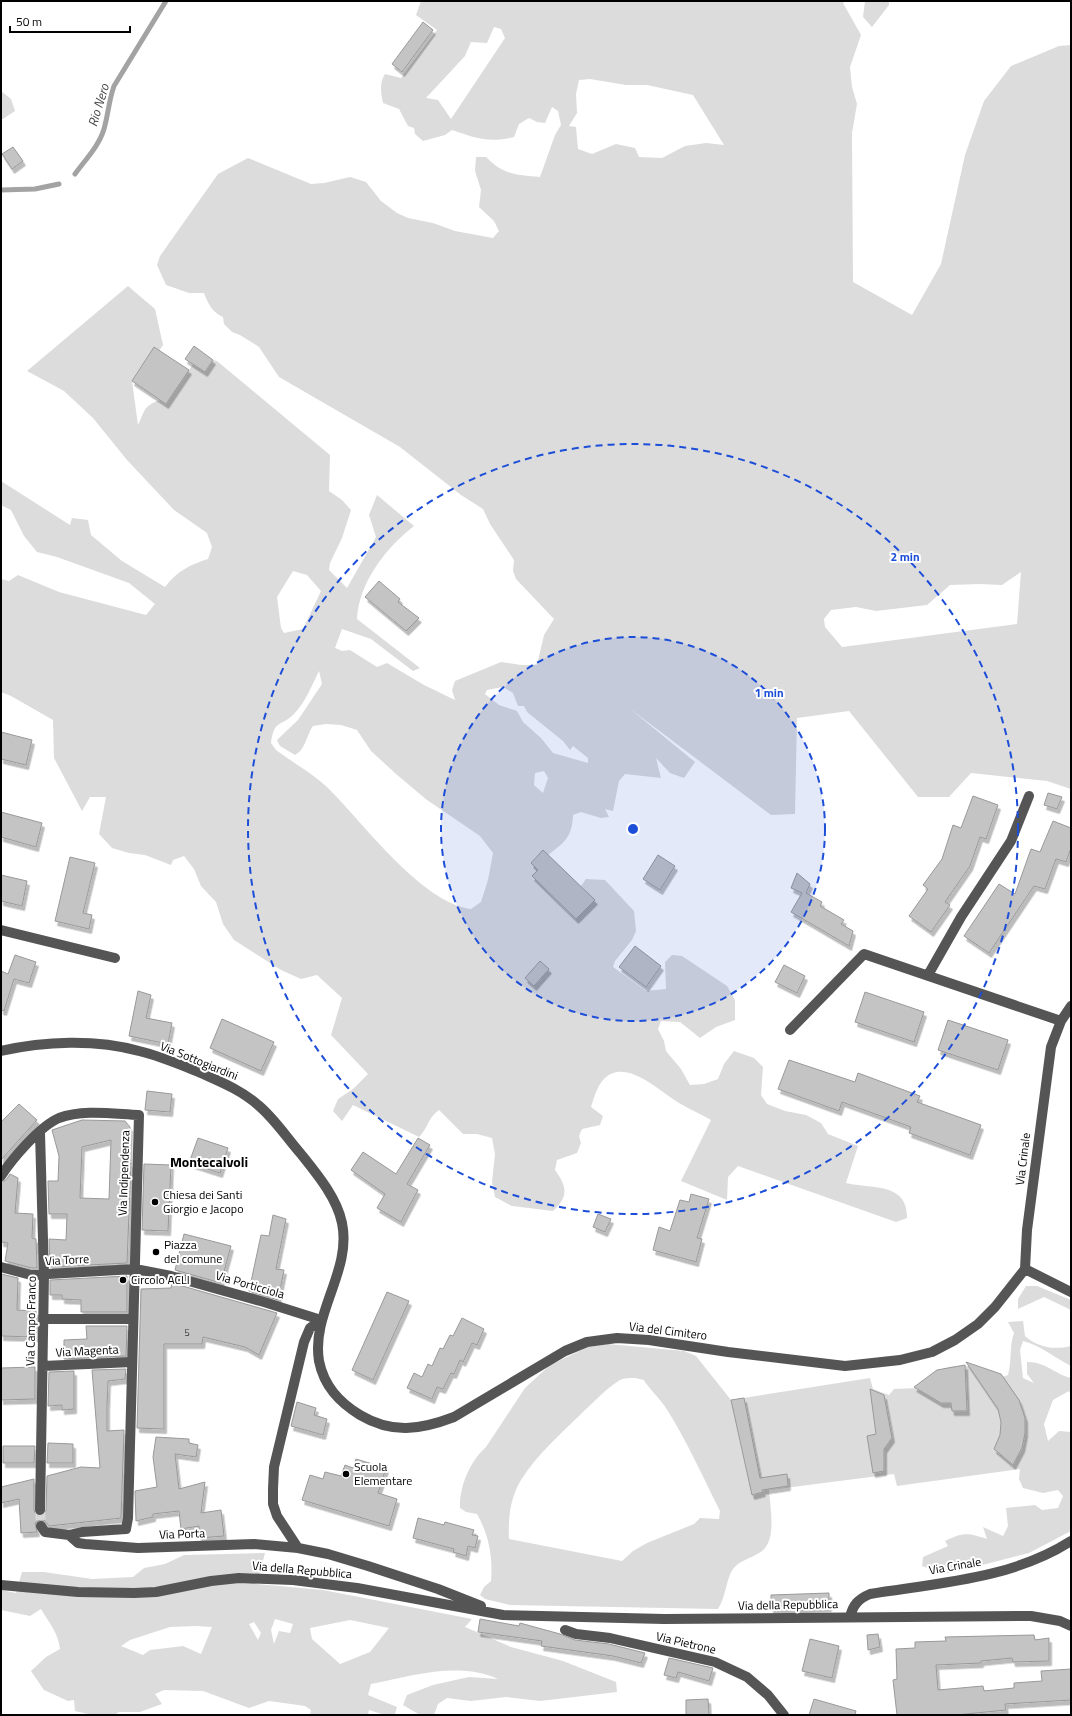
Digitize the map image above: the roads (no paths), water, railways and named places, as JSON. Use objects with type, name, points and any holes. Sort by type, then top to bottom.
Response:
[{"type":"street","points":[[928,975],[961,917],[1011,841],[1029,796]]},
{"type":"street","points":[[1,930],[115,958]]},
{"type":"street","points":[[790,1030],[864,954],[1060,1021]]},
{"type":"street","name":"Via Crinale","points":[[1025,1269],[1026,1230],[1051,1047],[1060,1021],[1071,1006]]},
{"type":"street","name":"Via Sottogiardini","points":[[1,1051],[28,1046],[65,1044],[102,1045],[138,1050],[223,1082],[260,1106],[320,1179],[340,1216],[342,1224],[343,1250],[321,1320]]},
{"type":"street","name":"Via Indipendenza","points":[[40,1133],[60,1118],[73,1115],[139,1115],[135,1269]]},
{"type":"street","points":[[1,1176],[23,1149],[40,1133]]},
{"type":"street","name":"Via Campo Franco","points":[[40,1133],[44,1275],[40,1510]]},
{"type":"street","name":"Via Torre","points":[[1,1267],[31,1275],[135,1269]]},
{"type":"street","points":[[132,1362],[135,1269]]},
{"type":"street","name":"Via Porticciola","points":[[135,1269],[171,1276],[264,1302],[321,1320]]},
{"type":"street","points":[[1025,1269],[1071,1292]]},
{"type":"street","name":"Via del Cimitero","points":[[321,1320],[318,1333],[318,1357],[323,1375],[333,1393],[352,1410],[381,1424],[390,1427],[416,1429],[427,1427],[454,1417],[565,1351],[587,1342],[617,1338],[649,1340],[728,1352],[845,1366],[900,1360],[932,1352],[955,1340],[978,1324],[995,1307],[1025,1269]]},
{"type":"street","points":[[44,1319],[133,1319]]},
{"type":"street","points":[[298,1548],[277,1516],[273,1504],[273,1477],[304,1342],[310,1328],[321,1320]]},
{"type":"street","name":"Via Magenta","points":[[43,1366],[132,1362]]},
{"type":"street","name":"Via Porta","points":[[41,1526],[45,1532],[69,1535],[82,1532],[126,1529],[132,1362]]},
{"type":"street","name":"Via Porta","points":[[69,1535],[78,1543],[138,1548],[254,1544],[298,1548]]},
{"type":"street","name":"Via Crinale","points":[[850,1617],[853,1606],[862,1597],[870,1594],[980,1576],[1007,1570],[1032,1561],[1071,1541]]},
{"type":"street","name":"Via della Repubblica","points":[[298,1548],[328,1554],[438,1589],[503,1615]]},
{"type":"street","name":"Via della Repubblica","points":[[1,1585],[78,1592],[134,1593],[156,1592],[211,1581],[239,1578],[293,1580],[357,1588],[503,1615],[664,1619],[1031,1616],[1060,1621],[1071,1626]]},
{"type":"street","name":"Via Pietrone","points":[[565,1630],[576,1634],[610,1638],[715,1662],[747,1677],[768,1695],[784,1715]]},
{"type":"waterway","name":"Rio Nero","points":[[75,174],[102,135],[114,86],[166,1]]},
{"type":"waterway","name":"Rio Nero","points":[[1,190],[35,189],[59,184]]},
{"type":"tunnel","points":[[40,1510],[41,1526]]},
{"type":"place","name":"Chiesa dei Santi Giorgio e Jacopo","points":[[155,1202]]},
{"type":"place","name":"Piazza del comune","points":[[156,1252]]},
{"type":"place","name":"Circolo ACLI","points":[[123,1280]]},
{"type":"place","name":"Scuola Elementare","points":[[346,1474]]},
{"type":"district","name":"Montecalvoli","points":[[209,1162]]}]
